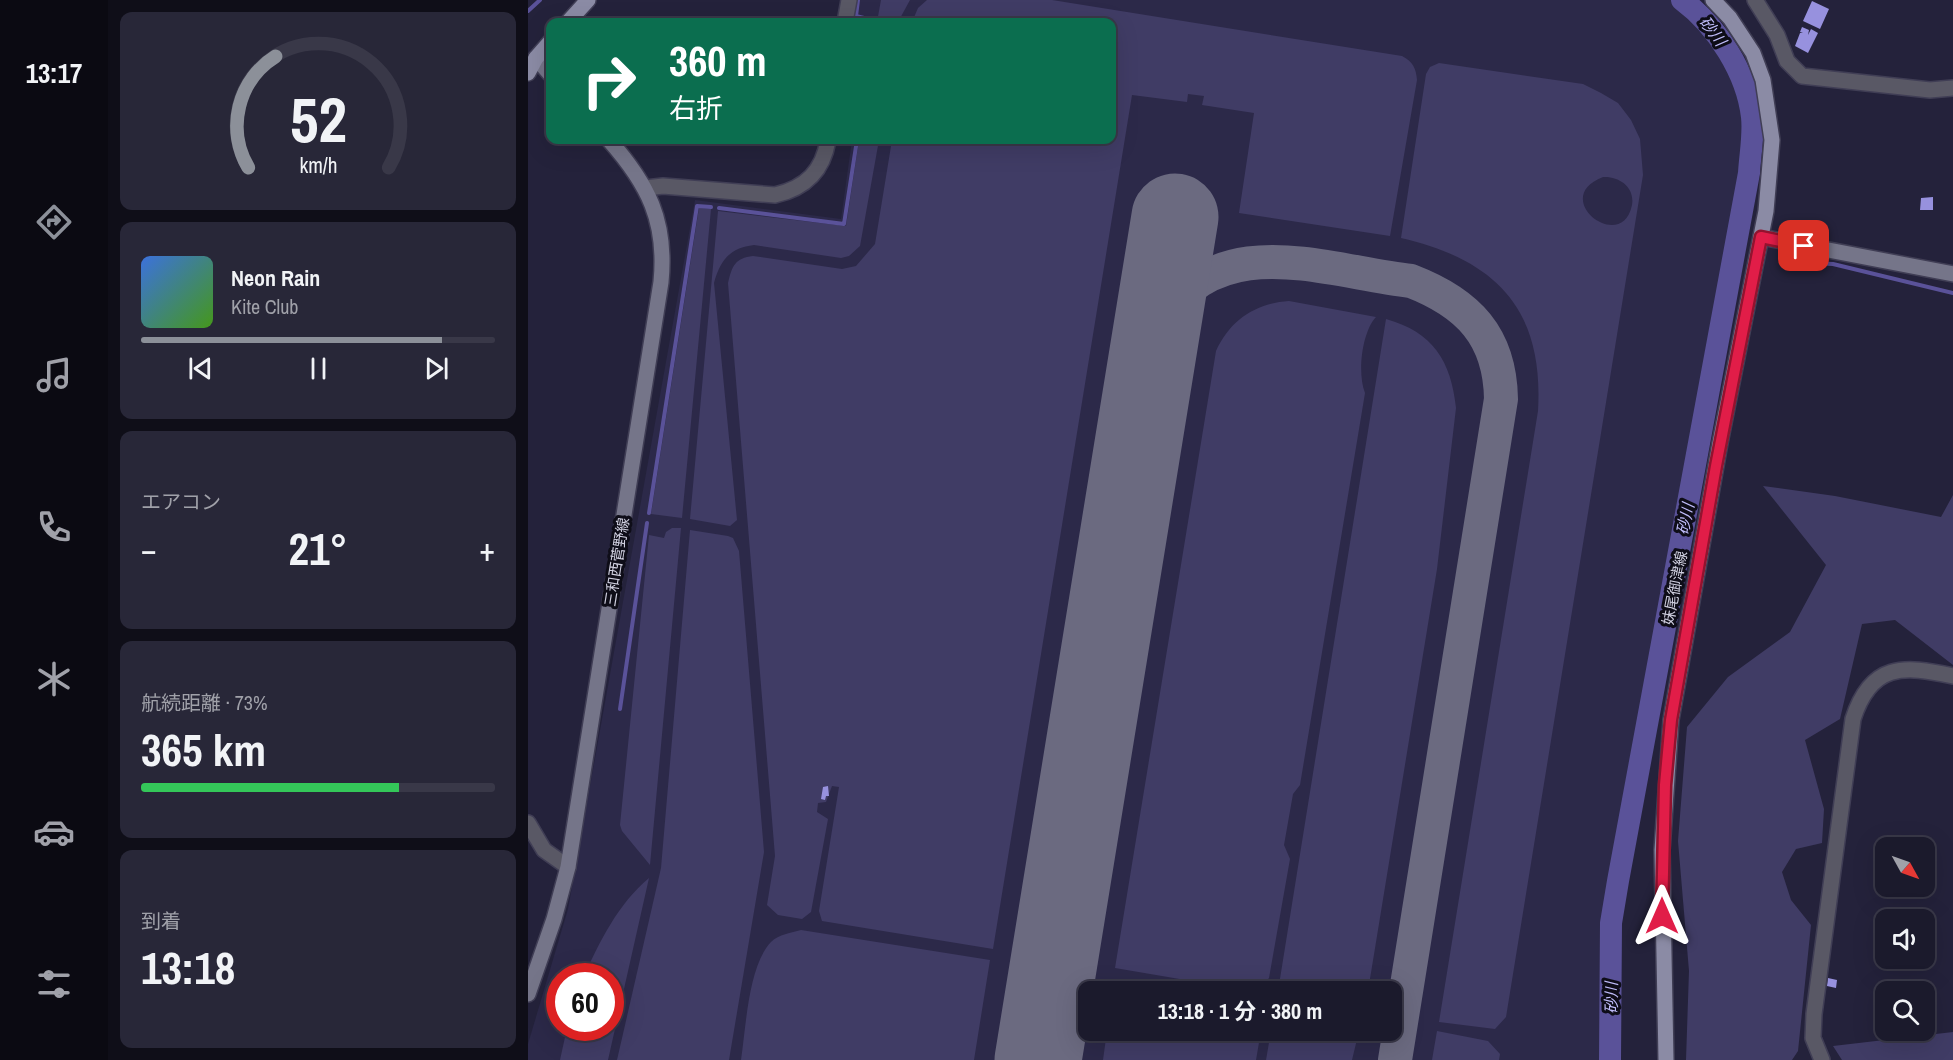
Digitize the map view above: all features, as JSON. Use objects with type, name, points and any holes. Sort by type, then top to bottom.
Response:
[{"type":"main road","points":[[572,18],[588,0]]},
{"type":"main road","name":"妹尾御津線","points":[[1666,1060],[1662,850],[1671,720],[1718,455],[1761,237],[1770,177],[1772,140],[1763,80],[1754,53],[1730,18],[1713,0]]},
{"type":"main road","points":[[528,73],[532,60],[546,46]]},
{"type":"main road","points":[[532,60],[546,71]]},
{"type":"main road","name":"三和西菅野線","points":[[528,994],[555,919],[568,867],[662,282],[664,256],[661,233],[646,188],[630,164],[612,144]]},
{"type":"main road","points":[[1761,237],[1953,274]]},
{"type":"street","points":[[846,18],[849,0]]},
{"type":"street","points":[[1755,0],[1777,35],[1787,61],[1802,76],[1930,90],[1953,88]]},
{"type":"street","points":[[646,188],[663,186],[775,195],[789,192],[802,186],[822,165],[827,144]]},
{"type":"street","points":[[1822,1060],[1814,1038],[1814,1014],[1853,719],[1858,703],[1866,691],[1891,672],[1916,668],[1953,676]]},
{"type":"street","points":[[528,823],[544,850],[568,867]]},
{"type":"shaded area","points":[[860,0],[1671,0],[1703,25],[1716,43],[1738,89],[1746,122],[1701,405],[1601,919],[1604,1060],[528,1060],[528,1044],[546,983],[546,1041],[624,1041],[624,963],[552,963],[568,909],[695,200],[841,219],[851,144],[1116,144],[1116,18],[853,18]]},
{"type":"shaded area","points":[[881,0],[910,0],[900,18],[878,18]]},
{"type":"shaded area","points":[[927,0],[1052,0],[1402,56],[1413,66],[1417,80],[1390,236],[1239,213],[1254,113],[1202,105],[1204,96],[1188,94],[1187,102],[1132,95],[993,949],[822,921],[819,911],[839,787],[832,786],[826,802],[818,803],[817,812],[828,819],[811,912],[802,919],[778,915],[767,905],[775,856],[728,283],[733,268],[738,261],[753,256],[842,269],[856,266],[875,244],[891,144],[1116,144],[1116,18],[914,18],[918,8]]},
{"type":"shaded area","points":[[1439,63],[1583,84],[1601,93],[1618,103],[1631,120],[1640,139],[1643,175],[1506,1017],[1495,1029],[1439,1022],[1538,411],[1538,375],[1532,344],[1522,317],[1507,294],[1488,276],[1463,260],[1401,238],[1426,74],[1430,67]],"holes":[[[1603,177],[1609,177],[1625,184],[1632,199],[1626,219],[1616,225],[1604,224],[1593,218],[1585,208],[1583,197],[1588,186]]]},
{"type":"shaded area","points":[[858,144],[878,144],[860,246],[849,256],[841,258],[754,245],[738,249],[727,257],[719,268],[714,283],[737,520],[730,526],[690,519],[718,211],[846,226]]},
{"type":"shaded area","points":[[699,208],[711,209],[682,518],[651,514]]},
{"type":"shaded area","points":[[1289,301],[1376,317],[1367,332],[1362,353],[1361,375],[1365,393],[1300,785],[1293,794],[1284,845],[1290,859],[1269,978],[1266,981],[1191,981],[1115,968],[1216,351],[1229,330],[1245,315],[1277,302]]},
{"type":"shaded area","points":[[1386,319],[1416,332],[1427,340],[1437,351],[1450,376],[1456,408],[1437,569],[1370,981],[1280,981]]},
{"type":"shaded area","points":[[1763,486],[1835,496],[1941,517],[1953,495],[1953,665],[1895,620],[1862,624],[1840,719],[1805,740],[1824,809],[1822,843],[1796,849],[1782,872],[1791,900],[1811,925],[1798,1051],[1792,1060],[1686,1060],[1689,971],[1678,841],[1687,727],[1728,677],[1790,632],[1826,565]]},
{"type":"shaded area","points":[[672,528],[681,528],[650,865],[622,831],[620,825],[649,535],[664,538],[666,532]]},
{"type":"shaded area","points":[[690,530],[733,538],[739,551],[764,852],[729,1060],[617,1060],[621,1041],[624,1041],[624,1029],[661,868]]},
{"type":"shaded area","points":[[649,878],[624,989],[624,963],[590,963],[603,936],[619,911]]},
{"type":"shaded area","points":[[801,930],[990,960],[974,1060],[741,1060],[749,998],[757,966],[763,953],[778,937]]},
{"type":"shaded area","points":[[1437,1031],[1488,1041],[1500,1054],[1499,1060],[1432,1060]]},
{"type":"shaded area","points":[[1953,1032],[1953,1060],[1842,1060],[1833,1046],[1876,1041],[1935,1041],[1935,1034]]},
{"type":"shaded area","points":[[564,1041],[612,1041],[608,1060],[560,1060]]},
{"type":"shaded area","points":[[1106,1041],[1259,1041],[1256,1060],[1103,1060]]},
{"type":"shaded area","points":[[1269,1041],[1357,1041],[1352,1060],[1266,1060]]},
{"type":"building","points":[[1812,1],[1829,9],[1820,29],[1803,21]]},
{"type":"building","points":[[1802,27],[1809,30],[1808,35],[1811,29],[1818,33],[1808,53],[1795,46],[1800,33],[1803,33],[1800,32]]},
{"type":"building","points":[[1933,197],[1933,210],[1920,210],[1921,198]]},
{"type":"building","points":[[828,786],[829,796],[826,796],[825,800],[821,799],[823,787]]},
{"type":"building","points":[[1828,978],[1837,980],[1836,988],[1827,986]]},
{"type":"waterway","points":[[528,11],[540,0]]},
{"type":"waterway","points":[[858,0],[856,16],[864,18]]},
{"type":"waterway","name":"砂川","points":[[1610,1060],[1611,923],[1749,173],[1752,138],[1749,100],[1737,68],[1707,23],[1682,0]]},
{"type":"waterway","points":[[719,208],[844,224],[856,144]]},
{"type":"waterway","points":[[649,513],[697,206],[711,207]]},
{"type":"waterway","points":[[1786,262],[1833,264],[1953,293]]},
{"type":"waterway","points":[[620,709],[647,523]]},
{"type":"taxiway","points":[[1158,323],[1183,293],[1211,274],[1241,265],[1273,262],[1307,264],[1411,281],[1431,290],[1464,311],[1477,325],[1495,357],[1501,399],[1395,1060]]},
{"type":"taxiway","points":[[1039,1052],[1039,1060]]},
{"type":"runway","points":[[1038,1060],[1175,217]]},
{"type":"route","points":[[1662,916],[1662,850],[1671,720],[1716,466],[1761,237],[1804,246]]}]
